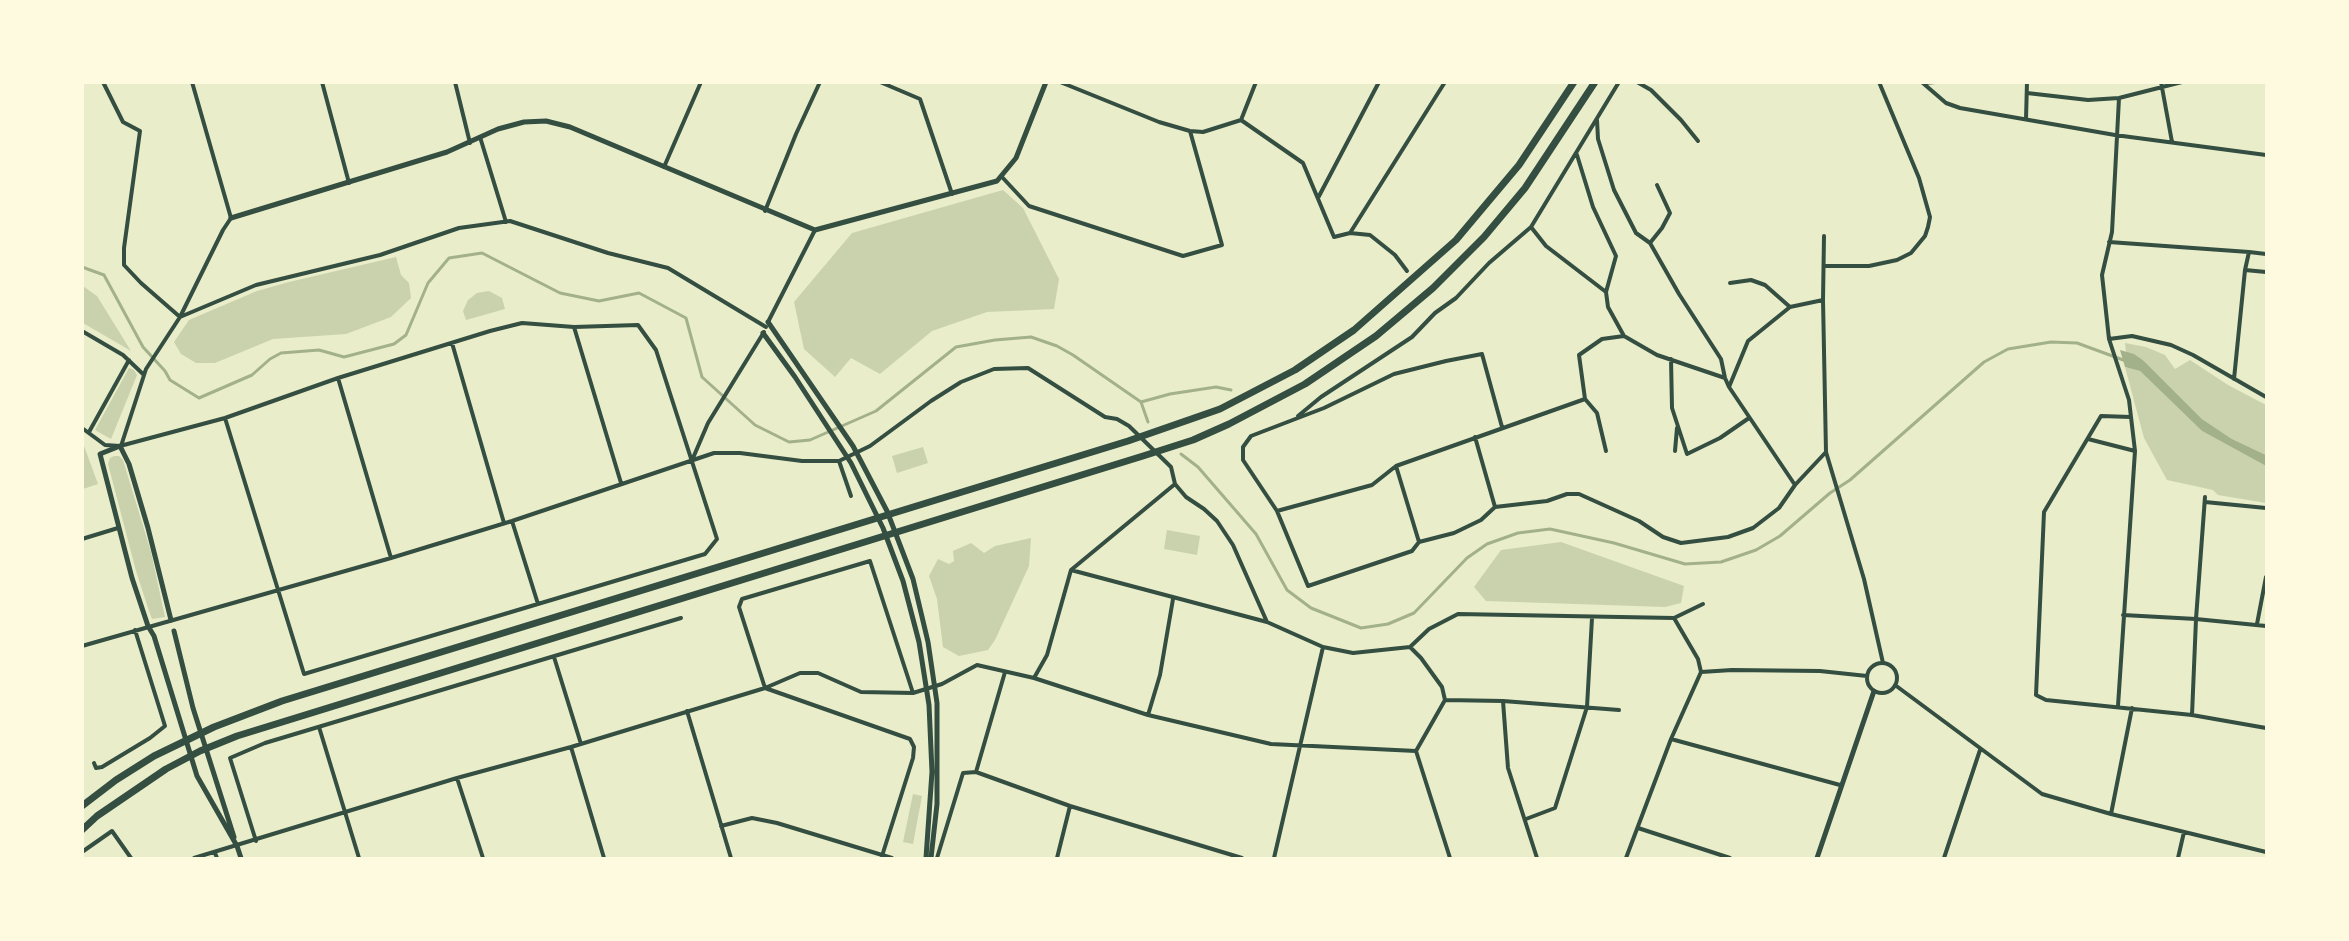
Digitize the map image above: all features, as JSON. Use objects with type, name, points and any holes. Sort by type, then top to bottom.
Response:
[{"type":"highway","points":[[82,806],[153,756],[214,727],[282,700],[1128,441],[1220,409],[1295,370],[1354,330],[1456,240],[1519,165],[1574,82]]},
{"type":"highway","points":[[82,830],[98,816],[166,770],[200,751],[237,735],[1193,440],[1305,384],[1376,336],[1433,288],[1484,237],[1525,188],[1595,82]]},
{"type":"street","points":[[103,82],[123,123],[140,131],[124,248],[124,265],[180,317]]},
{"type":"street","points":[[192,82],[231,218]]},
{"type":"street","points":[[322,82],[350,183]]},
{"type":"street","points":[[455,82],[470,143]]},
{"type":"street","points":[[664,166],[701,82]]},
{"type":"street","points":[[765,211],[820,82]]},
{"type":"street","points":[[880,82],[920,99],[952,195]]},
{"type":"street","points":[[241,858],[193,708],[148,528],[129,464],[120,446],[146,369],[180,317],[231,218],[350,183],[470,143],[480,137],[524,122],[546,121],[570,127],[765,211],[815,230],[997,182],[1016,158],[1046,82]]},
{"type":"street","points":[[1060,82],[1159,122],[1190,131],[1203,132],[1241,120]]},
{"type":"street","points":[[1241,120],[1256,82]]},
{"type":"street","points":[[1317,199],[1379,82]]},
{"type":"street","points":[[1350,233],[1445,82]]},
{"type":"street","points":[[1296,418],[1321,397],[1412,337],[1435,313],[1456,298],[1489,263],[1531,227],[1577,154],[1618,82]]},
{"type":"street","points":[[1637,82],[1651,90],[1698,141]]},
{"type":"street","points":[[1824,266],[1869,266],[1897,260],[1911,253],[1925,236],[1928,227],[1930,217],[1919,178],[1879,82]]},
{"type":"street","points":[[1924,83],[1935,82]]},
{"type":"street","points":[[2026,119],[2027,82]]},
{"type":"street","points":[[2161,82],[2172,142]]},
{"type":"street","points":[[2027,93],[2088,100],[2119,99],[2182,82]]},
{"type":"street","points":[[1924,83],[1935,95],[1953,106],[2115,135],[2266,155]]},
{"type":"street","points":[[2118,706],[2135,451],[2131,417],[2109,339],[2102,275],[2109,242],[2119,99]]},
{"type":"street","points":[[1241,120],[1303,163],[1334,237],[1350,233],[1370,235],[1395,255],[1407,271]]},
{"type":"street","points":[[1597,120],[1598,139],[1614,190],[1636,234],[1650,243],[1679,294],[1721,359],[1729,387],[1795,485]]},
{"type":"street","points":[[1002,177],[1029,206],[1183,256],[1222,245],[1190,131]]},
{"type":"street","points":[[480,137],[506,222]]},
{"type":"street","points":[[1577,154],[1593,207],[1616,256],[1606,292],[1608,307],[1624,336],[1658,355],[1725,378]]},
{"type":"street","points":[[1650,243],[1670,213],[1657,185]]},
{"type":"street","points":[[180,317],[256,285],[380,255],[459,228],[506,222],[608,253],[668,268],[766,327],[784,345],[853,446],[887,511],[913,579],[928,642],[937,703],[937,804],[931,858]]},
{"type":"street","points":[[1531,227],[1546,246],[1606,292]]},
{"type":"street","points":[[693,459],[708,423],[766,327],[815,230]]},
{"type":"street","points":[[1824,236],[1826,452],[1864,579],[1884,663]]},
{"type":"street","points":[[2109,242],[2266,254]]},
{"type":"street","points":[[2234,380],[2245,270],[2249,252]]},
{"type":"street","points":[[2245,270],[2266,272]]},
{"type":"street","points":[[1730,283],[1751,280],[1765,285],[1790,307]]},
{"type":"street","points":[[1729,387],[1748,341],[1790,307],[1823,300]]},
{"type":"street","points":[[225,418],[304,674],[705,554],[717,540],[693,459],[656,350],[638,325],[574,327],[522,323],[339,378],[225,418],[120,446],[100,454],[118,528],[198,776],[237,846]]},
{"type":"street","points":[[574,327],[621,483]]},
{"type":"street","points":[[766,327],[779,355],[851,463],[896,559],[919,642],[929,705],[930,810],[926,858]]},
{"type":"street","points":[[82,331],[129,360],[144,375]]},
{"type":"street","points":[[1606,451],[1597,413],[1585,399],[1579,355],[1602,339],[1624,336]]},
{"type":"street","points":[[2109,339],[2132,336],[2171,345],[2193,355],[2266,398]]},
{"type":"street","points":[[452,343],[504,523]]},
{"type":"street","points":[[1502,427],[1482,354],[1394,374],[1324,408],[1251,436],[1243,447],[1243,460],[1276,511],[1308,586],[1412,551],[1419,542],[1454,533],[1481,520],[1495,507],[1547,501],[1567,494],[1579,494],[1640,521],[1663,537],[1680,543],[1728,537],[1753,528],[1779,508],[1795,485],[1826,452]]},
{"type":"street","points":[[1671,359],[1672,408],[1687,454],[1720,438],[1749,418]]},
{"type":"street","points":[[89,432],[129,360]]},
{"type":"street","points":[[82,646],[391,558],[512,521],[714,453],[740,453],[802,461],[839,461],[870,446],[961,382],[994,369],[1028,368],[1106,417],[1117,419],[1129,426],[1171,467],[1175,484],[1186,497],[1217,521],[1233,545],[1267,622]]},
{"type":"street","points":[[339,378],[391,558]]},
{"type":"street","points":[[1276,511],[1372,485],[1396,466],[1585,399]]},
{"type":"street","points":[[2131,417],[2102,416],[2044,512],[2036,695],[2046,699],[2192,715],[2266,728]]},
{"type":"street","points":[[1675,451],[1677,425]]},
{"type":"street","points":[[82,428],[105,445],[120,446]]},
{"type":"street","points":[[1475,437],[1495,507]]},
{"type":"street","points":[[2088,438],[2135,451]]},
{"type":"street","points":[[839,461],[851,496]]},
{"type":"street","points":[[1396,466],[1419,542]]},
{"type":"street","points":[[1034,678],[1047,655],[1071,570],[1175,484]]},
{"type":"street","points":[[2192,715],[2196,619],[2205,500],[2266,508]]},
{"type":"street","points":[[512,521],[538,604]]},
{"type":"street","points":[[82,538],[118,528]]},
{"type":"street","points":[[765,688],[739,607],[742,599],[870,561],[913,693]]},
{"type":"street","points":[[1071,570],[1173,599],[1267,622],[1323,647],[1353,653],[1410,647],[1429,629],[1458,614],[1674,618],[1703,603]]},
{"type":"street","points":[[2257,624],[2266,577]]},
{"type":"street","points":[[1148,716],[1160,675],[1173,599]]},
{"type":"street","points":[[2123,615],[2266,626]]},
{"type":"street","points":[[256,841],[230,758],[266,743],[681,618]]},
{"type":"street","points":[[1526,819],[1555,808],[1587,707],[1592,618]]},
{"type":"street","points":[[1626,858],[1671,739],[1701,672],[1698,659],[1674,618]]},
{"type":"street","points":[[94,763],[96,768],[102,766],[150,738],[165,726],[135,630]]},
{"type":"street","points":[[1274,858],[1323,647]]},
{"type":"street","points":[[1410,647],[1442,687],[1445,700],[1416,751],[1450,858]]},
{"type":"street","points":[[554,657],[581,744]]},
{"type":"street","points":[[1884,663],[1896,671],[1897,680],[1887,693],[1878,693],[1866,681],[1867,676],[1873,665],[1884,663]]},
{"type":"street","points":[[194,858],[765,688],[800,673],[818,673],[861,692],[913,693],[942,684],[977,665],[1034,678],[1148,716],[1271,744],[1416,751]]},
{"type":"street","points":[[1701,672],[1820,671],[1867,676]]},
{"type":"street","points":[[976,772],[1005,672]]},
{"type":"street","points":[[1895,685],[2042,794],[2111,814],[2266,852]]},
{"type":"street","points":[[765,688],[910,739],[914,747],[913,758],[882,856]]},
{"type":"street","points":[[1817,858],[1840,785],[1874,691]]},
{"type":"street","points":[[1445,700],[1503,701],[1618,710]]},
{"type":"street","points":[[1503,701],[1508,768],[1537,858]]},
{"type":"street","points":[[2111,814],[2132,708]]},
{"type":"street","points":[[687,711],[731,858]]},
{"type":"street","points":[[319,727],[359,858]]},
{"type":"street","points":[[1671,739],[1840,785]]},
{"type":"street","points":[[571,747],[604,858]]},
{"type":"street","points":[[1944,858],[1980,750]]},
{"type":"street","points":[[937,858],[963,773],[976,772],[1070,806],[1242,858]]},
{"type":"street","points":[[457,778],[483,858]]},
{"type":"street","points":[[1057,858],[1070,806]]},
{"type":"street","points":[[721,826],[752,818],[777,823],[892,858]]},
{"type":"street","points":[[1638,828],[1730,858]]},
{"type":"street","points":[[82,852],[112,831],[131,858]]},
{"type":"street","points":[[2178,858],[2184,832]]},
{"type":"street","points":[[215,853],[217,858]]},
{"type":"shaded area","points":[[1003,190],[1023,208],[1059,279],[1054,309],[987,312],[932,331],[880,374],[851,358],[835,377],[804,349],[794,302],[852,233]]},
{"type":"shaded area","points":[[396,257],[401,275],[409,283],[411,298],[391,317],[346,334],[273,339],[215,363],[196,363],[181,354],[174,342],[189,320],[257,291]]},
{"type":"shaded area","points":[[83,286],[97,296],[131,351],[83,323]]},
{"type":"shaded area","points":[[489,291],[502,298],[505,309],[466,320],[463,311],[468,300],[477,293]]},
{"type":"shaded area","points":[[2125,343],[2146,347],[2165,355],[2175,369],[2190,360],[2228,385],[2266,405],[2266,455],[2232,439],[2202,419],[2144,361],[2126,352]]},
{"type":"shaded area","points":[[2120,350],[2134,354],[2144,361],[2202,419],[2232,439],[2266,455],[2266,466],[2202,431],[2140,371],[2125,367]]},
{"type":"shaded area","points":[[2125,367],[2140,371],[2202,431],[2266,466],[2266,503],[2218,495],[2213,490],[2167,480],[2144,438]]},
{"type":"shaded area","points":[[129,368],[137,375],[111,439],[95,430]]},
{"type":"shaded area","points":[[83,443],[98,484],[82,489]]},
{"type":"shaded area","points":[[923,447],[928,463],[897,473],[892,456]]},
{"type":"shaded area","points":[[119,456],[123,460],[151,552],[165,617],[152,619],[136,571],[108,464],[110,458]]},
{"type":"shaded area","points":[[1167,530],[1200,536],[1197,555],[1164,549]]},
{"type":"shaded area","points":[[1031,538],[1029,566],[995,640],[988,650],[959,656],[943,647],[937,599],[929,576],[938,559],[949,564],[954,561],[953,551],[971,543],[984,553],[995,546]]},
{"type":"shaded area","points":[[1561,542],[1684,586],[1681,603],[1665,607],[1486,601],[1474,587],[1501,550]]},
{"type":"shaded area","points":[[913,794],[922,796],[913,844],[903,842]]},
{"type":"waterway","points":[[82,267],[104,275],[143,347],[165,371],[170,380],[199,398],[252,375],[270,359],[281,353],[319,350],[344,357],[394,344],[406,335],[428,283],[449,258],[482,253],[560,293],[599,301],[639,293],[686,318],[702,377],[755,425],[789,442],[810,440],[876,411],[956,347],[1031,337],[1057,346],[1073,355],[1141,402],[1148,422]]},
{"type":"waterway","points":[[1181,454],[1198,467],[1256,534],[1287,590],[1311,608],[1361,628],[1388,624],[1414,613],[1467,558],[1487,544],[1518,533],[1550,529],[1614,543],[1685,564],[1721,562],[1756,550],[1780,536],[1830,493],[1850,480],[1984,362],[2008,349],[2051,342],[2077,343],[2126,361]]},
{"type":"waterway","points":[[1141,402],[1170,394],[1216,387],[1231,390]]}]
